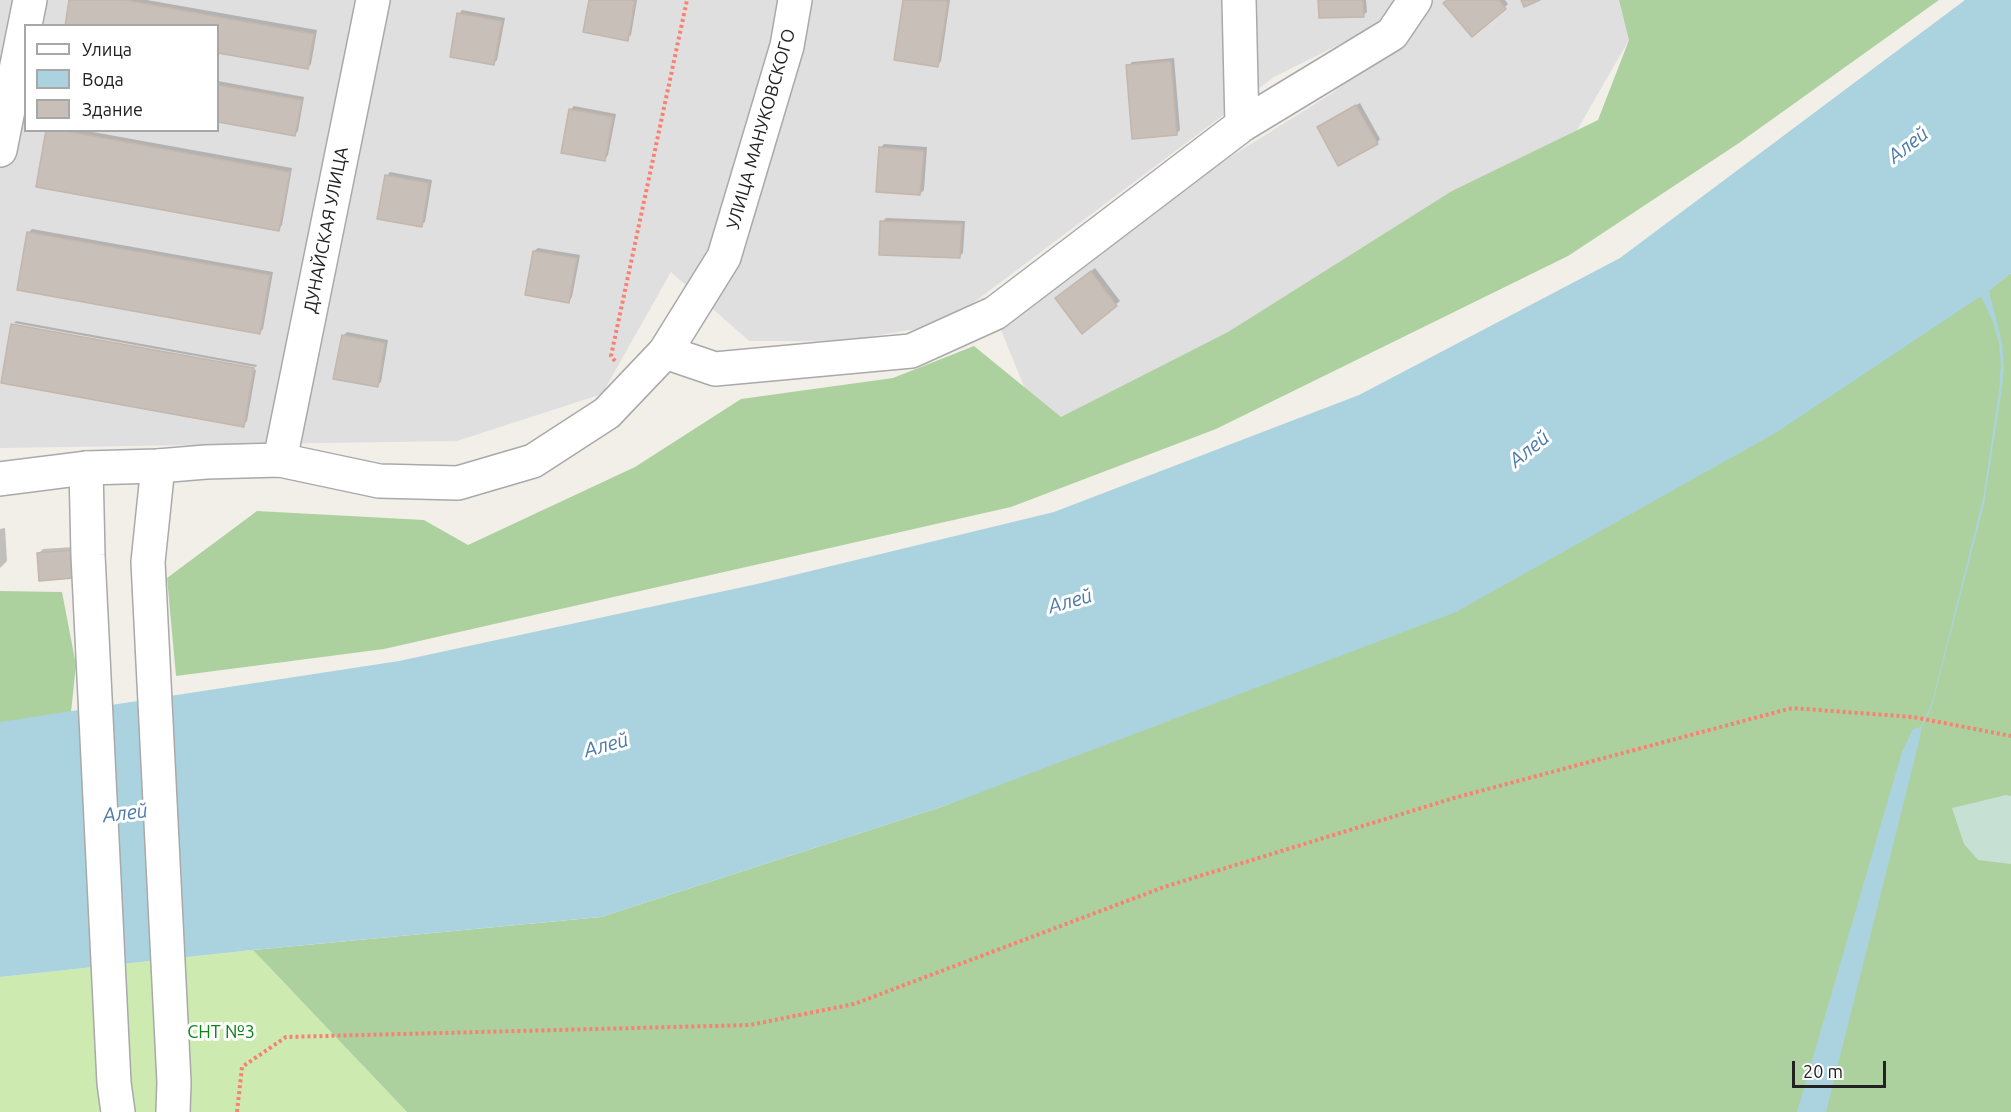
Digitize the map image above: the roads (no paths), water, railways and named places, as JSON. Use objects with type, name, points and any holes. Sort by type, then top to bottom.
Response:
[{"type":"street","points":[[25,24],[30,0]]},
{"type":"street","name":"ДУНАЙСКАЯ УЛИЦА","points":[[280,460],[372,0]]},
{"type":"street","name":"УЛИЦА МАНУКОВСКОГО","points":[[0,479],[86,468],[280,460],[379,481],[458,483],[532,461],[607,413],[635,384],[665,352],[724,257],[787,46],[795,0]]},
{"type":"street","points":[[1239,0],[1242,125]]},
{"type":"street","points":[[665,352],[715,369],[911,351],[995,313],[1242,125],[1392,34],[1415,0]]},
{"type":"street","points":[[0,150],[24,30]]},
{"type":"street","points":[[158,466],[148,562],[174,1097]]},
{"type":"street","points":[[86,468],[88,565],[116,1098]]},
{"type":"water","name":"Алей","points":[[1965,0],[2011,0],[2011,273],[1989,291],[2002,343],[2004,369],[2001,394],[1984,504],[1932,706],[1921,729],[1826,1112],[1797,1112],[1902,752],[1913,729],[1921,727],[1932,703],[1983,499],[2001,365],[1999,343],[1993,322],[1981,296],[1777,432],[1456,612],[947,805],[601,917],[0,977],[0,722],[399,661],[757,584],[1054,512],[1359,395],[1620,258]]},
{"type":"park label","name":"СНТ №3","points":[[221,1032]]}]
